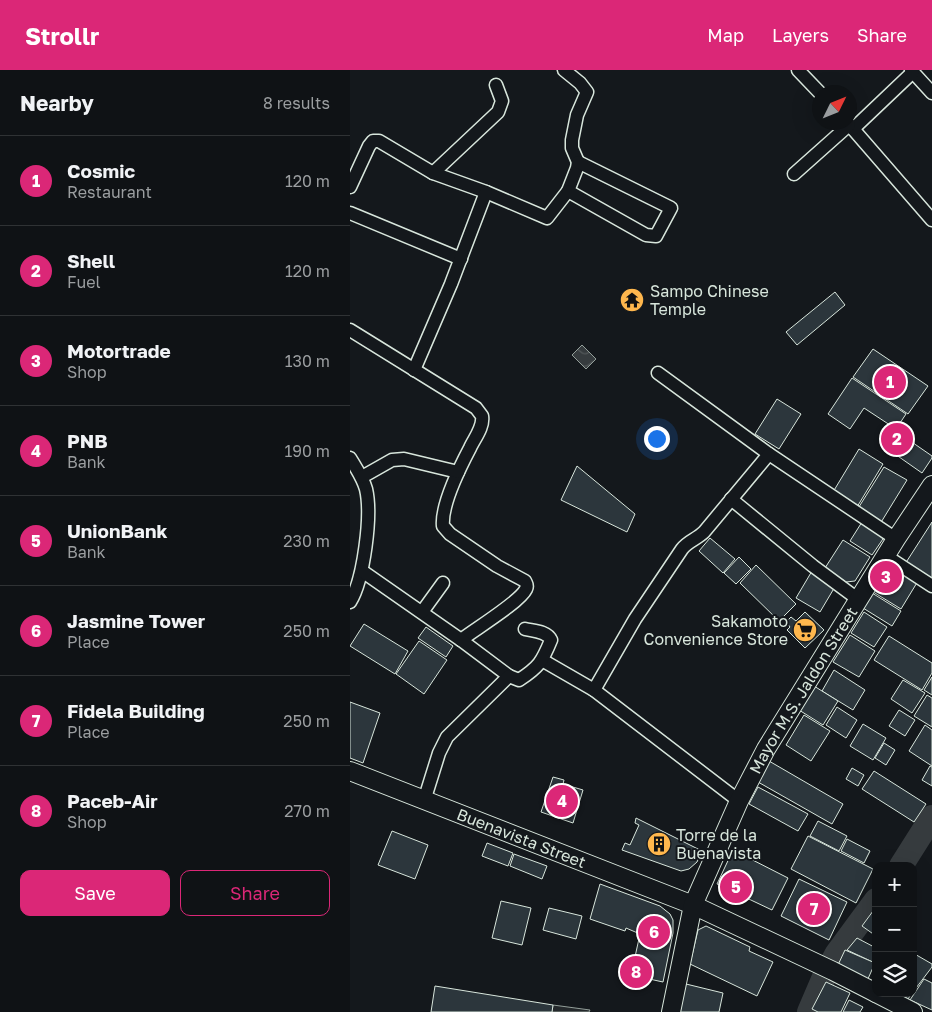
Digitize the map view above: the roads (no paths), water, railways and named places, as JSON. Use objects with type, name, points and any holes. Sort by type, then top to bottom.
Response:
[{"type":"main road","name":"Mayor M.S. Jaldon Street","points":[[671,1012],[692,905],[739,801],[766,749],[896,539],[932,485]]},
{"type":"main road","name":"Buenavista Street","points":[[350,771],[692,905],[872,991]]},
{"type":"main road","name":"Buenavista Street","points":[[884,997],[913,1012]]},
{"type":"street","points":[[564,70],[580,83],[587,92],[577,115],[572,140],[572,148],[578,162],[671,208],[656,236],[646,234],[568,191]]},
{"type":"street","points":[[798,70],[812,85]]},
{"type":"street","points":[[857,119],[912,71],[932,93]]},
{"type":"street","points":[[433,173],[498,112],[502,101],[496,85]]},
{"type":"street","points":[[794,174],[844,130]]},
{"type":"street","points":[[854,130],[932,220]]},
{"type":"street","points":[[350,187],[368,146],[373,141],[382,142],[433,173],[486,192],[547,218],[568,191],[578,162]]},
{"type":"street","points":[[414,370],[486,192]]},
{"type":"street","points":[[350,213],[460,259]]},
{"type":"street","points":[[350,330],[476,408],[482,416],[481,426],[458,472],[444,515],[443,526],[450,534],[497,566],[525,581],[527,585],[516,600],[461,640]]},
{"type":"street","points":[[658,373],[769,454],[896,539]]},
{"type":"street","points":[[594,690],[634,619],[682,548],[704,532],[769,454]]},
{"type":"street","points":[[350,458],[362,477],[368,503],[362,571],[359,584],[350,602]]},
{"type":"street","points":[[362,477],[392,460],[404,459],[458,472]]},
{"type":"street","points":[[731,499],[813,566],[859,600]]},
{"type":"street","points":[[886,556],[932,586]]},
{"type":"street","points":[[362,571],[422,612],[509,676],[519,680],[535,670],[551,640],[550,636],[546,634],[524,629]]},
{"type":"street","points":[[422,612],[443,583]]},
{"type":"street","points":[[542,660],[594,690],[739,801]]},
{"type":"street","points":[[424,801],[439,754],[447,737],[509,676]]},
{"type":"water","points":[[582,345],[596,359],[586,369],[572,355]]},
{"type":"waterway","points":[[904,862],[932,817]]},
{"type":"waterway","points":[[809,1012],[837,953],[872,905]]},
{"type":"place","name":"Sampo Chinese Temple","points":[[632,300]]},
{"type":"place","name":"Cosmic","points":[[890,382]]},
{"type":"place","name":"Shell","points":[[897,439]]},
{"type":"place","name":"Motortrade","points":[[886,577]]},
{"type":"place","name":"Sakamoto Convenience Store","points":[[805,630]]},
{"type":"place","name":"PNB","points":[[562,801]]},
{"type":"place","name":"Torre de la Buenavista","points":[[659,844]]},
{"type":"place","name":"UnionBank","points":[[736,887]]},
{"type":"place","name":"Fidela Building","points":[[814,909]]},
{"type":"place","name":"Jasmine Tower","points":[[654,932]]},
{"type":"place","name":"Paceb-Air","points":[[636,972]]}]
